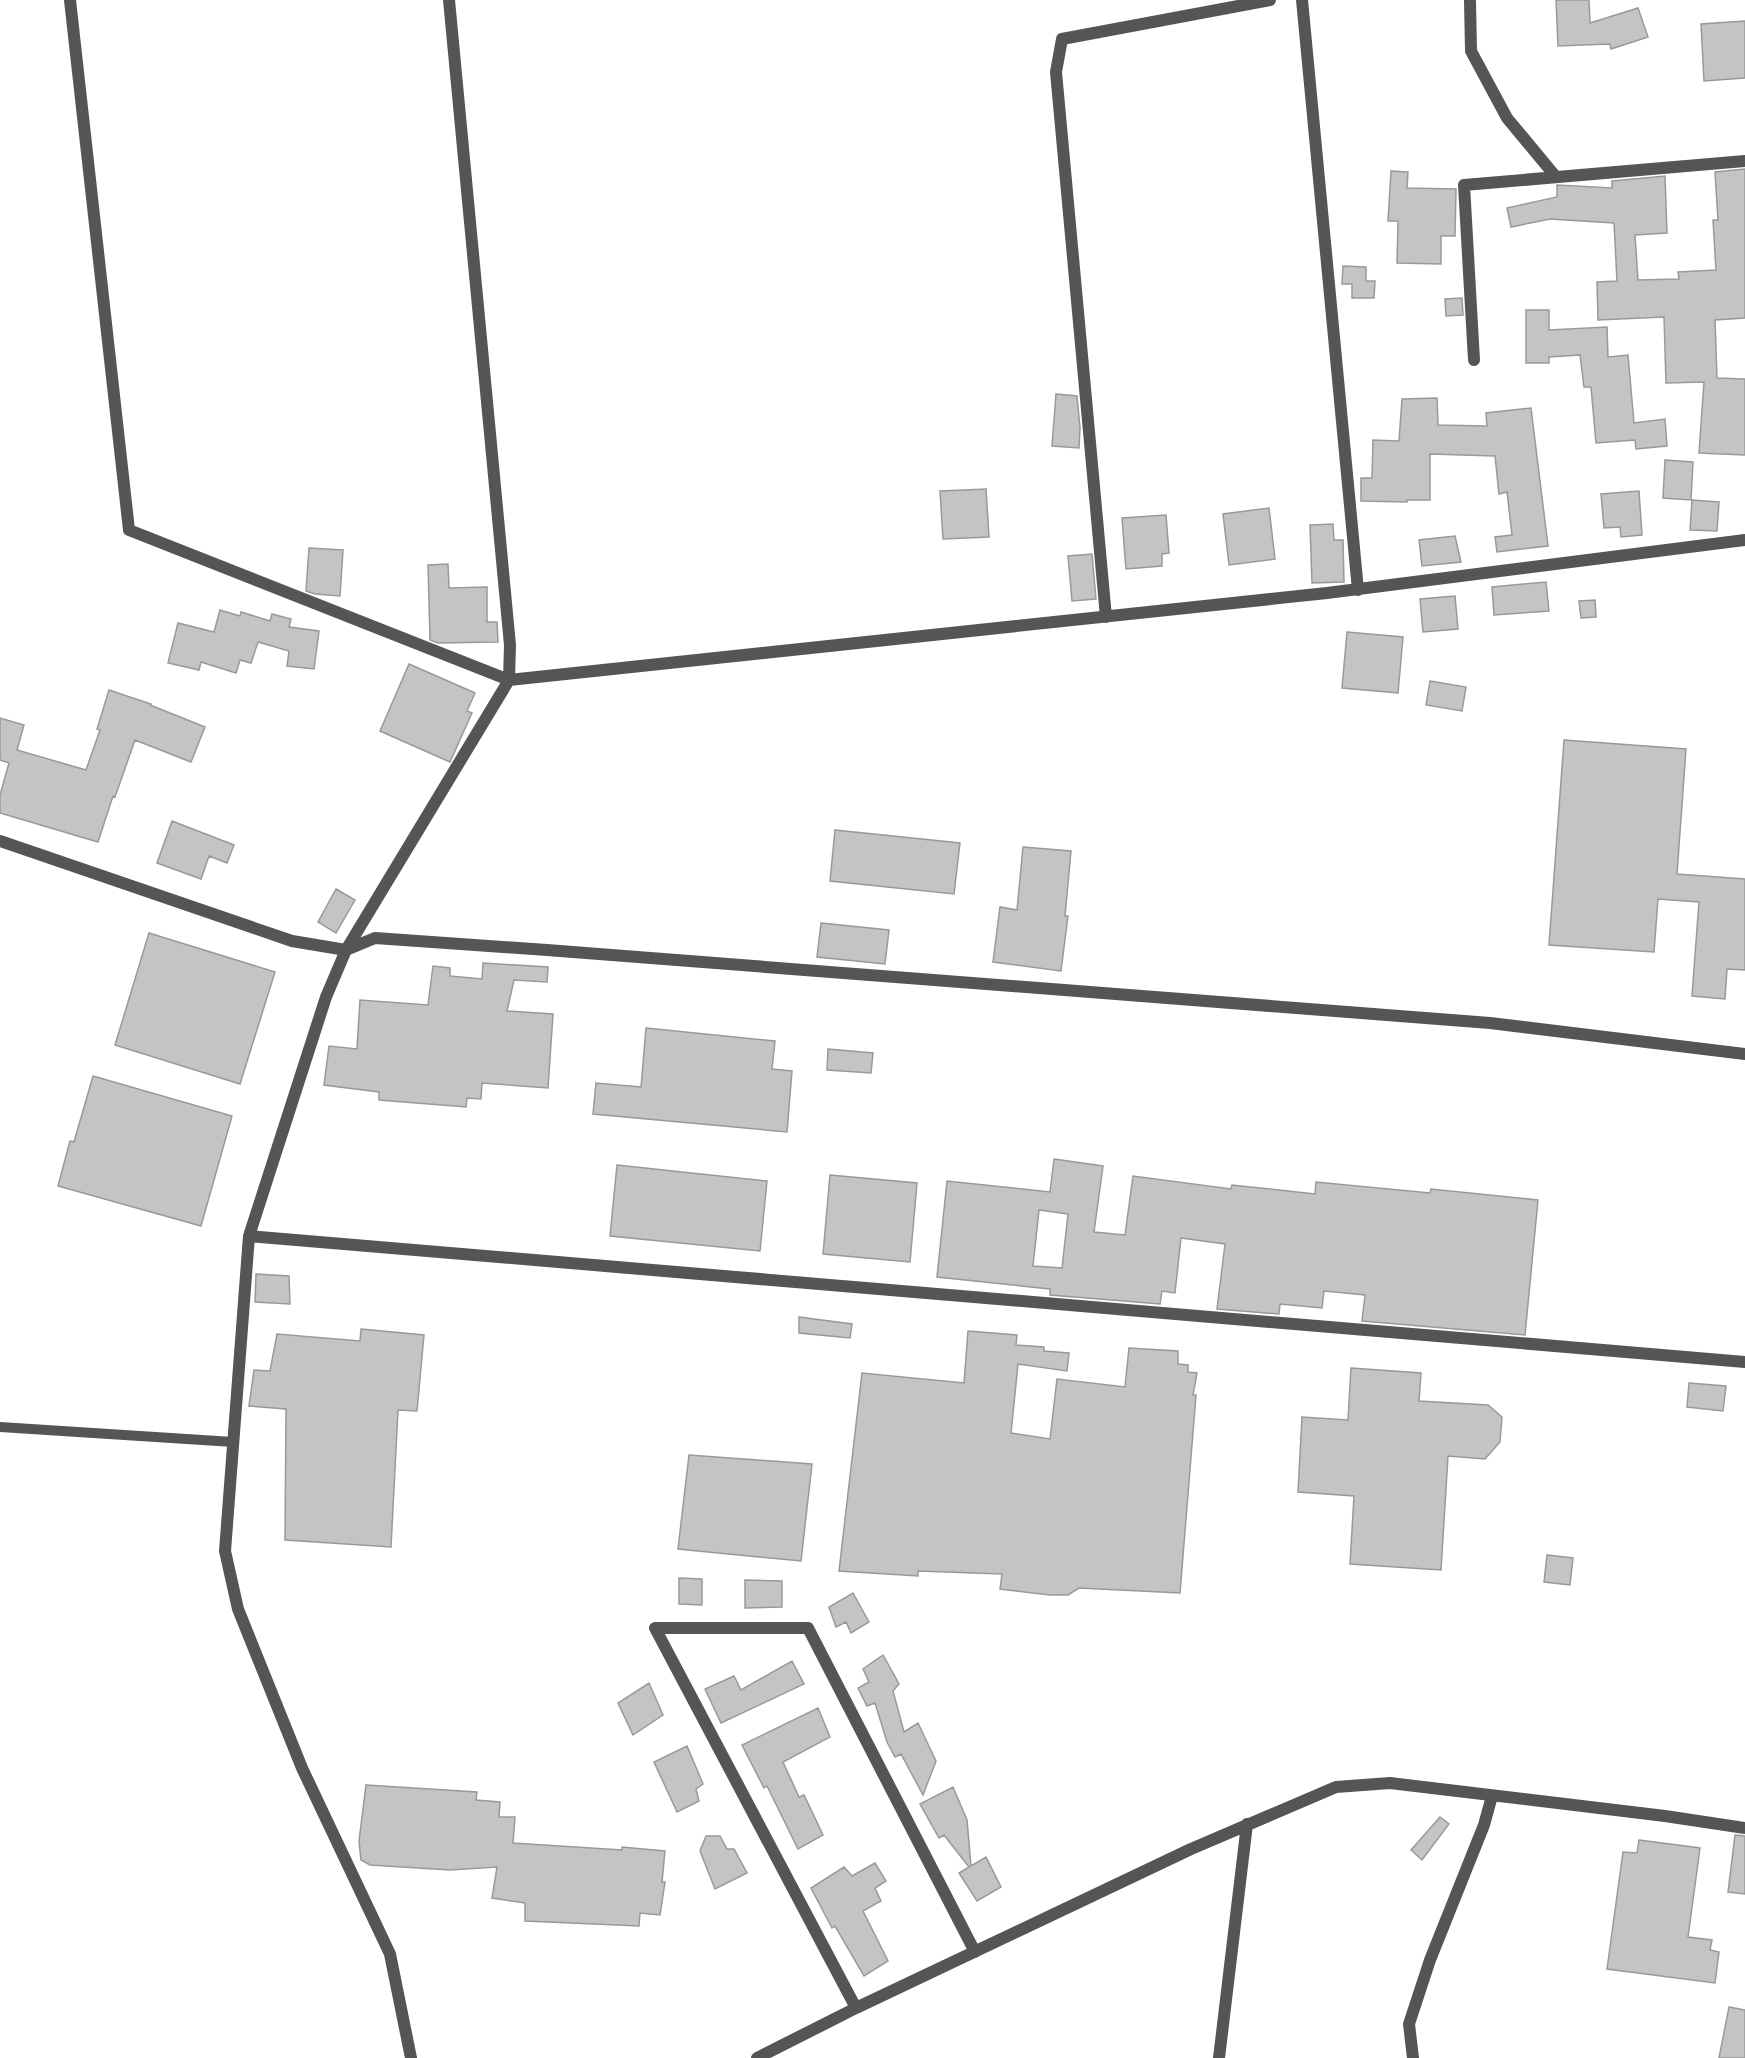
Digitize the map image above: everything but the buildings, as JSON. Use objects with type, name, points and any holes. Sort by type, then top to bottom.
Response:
[{"type":"street","points":[[70,0],[129,530],[509,680],[1358,590],[1745,540]]},
{"type":"street","points":[[411,2058],[390,1954],[302,1767],[238,1609],[225,1551],[249,1236],[326,997],[346,950],[509,680],[510,645],[449,0]]},
{"type":"street","points":[[1106,617],[1056,72],[1062,39],[1270,0]]},
{"type":"street","points":[[1302,0],[1358,590]]},
{"type":"street","points":[[1470,0],[1471,51],[1507,117],[1556,177]]},
{"type":"street","points":[[1474,360],[1464,185],[1745,161]]},
{"type":"street","points":[[0,842],[292,941],[346,950],[375,938],[535,949],[1490,1023],[1745,1054]]},
{"type":"street","points":[[249,1236],[1745,1362]]},
{"type":"street","points":[[856,2008],[655,1628],[808,1628],[975,1952]]},
{"type":"street","points":[[757,2058],[856,2008],[1246,1824],[1336,1787],[1390,1783],[1665,1816],[1745,1828]]},
{"type":"street","points":[[1413,2058],[1409,2024],[1430,1960],[1484,1825],[1492,1796]]},
{"type":"street","points":[[1219,2058],[1246,1824]]},
{"type":"lane","points":[[0,1427],[233,1442]]}]
